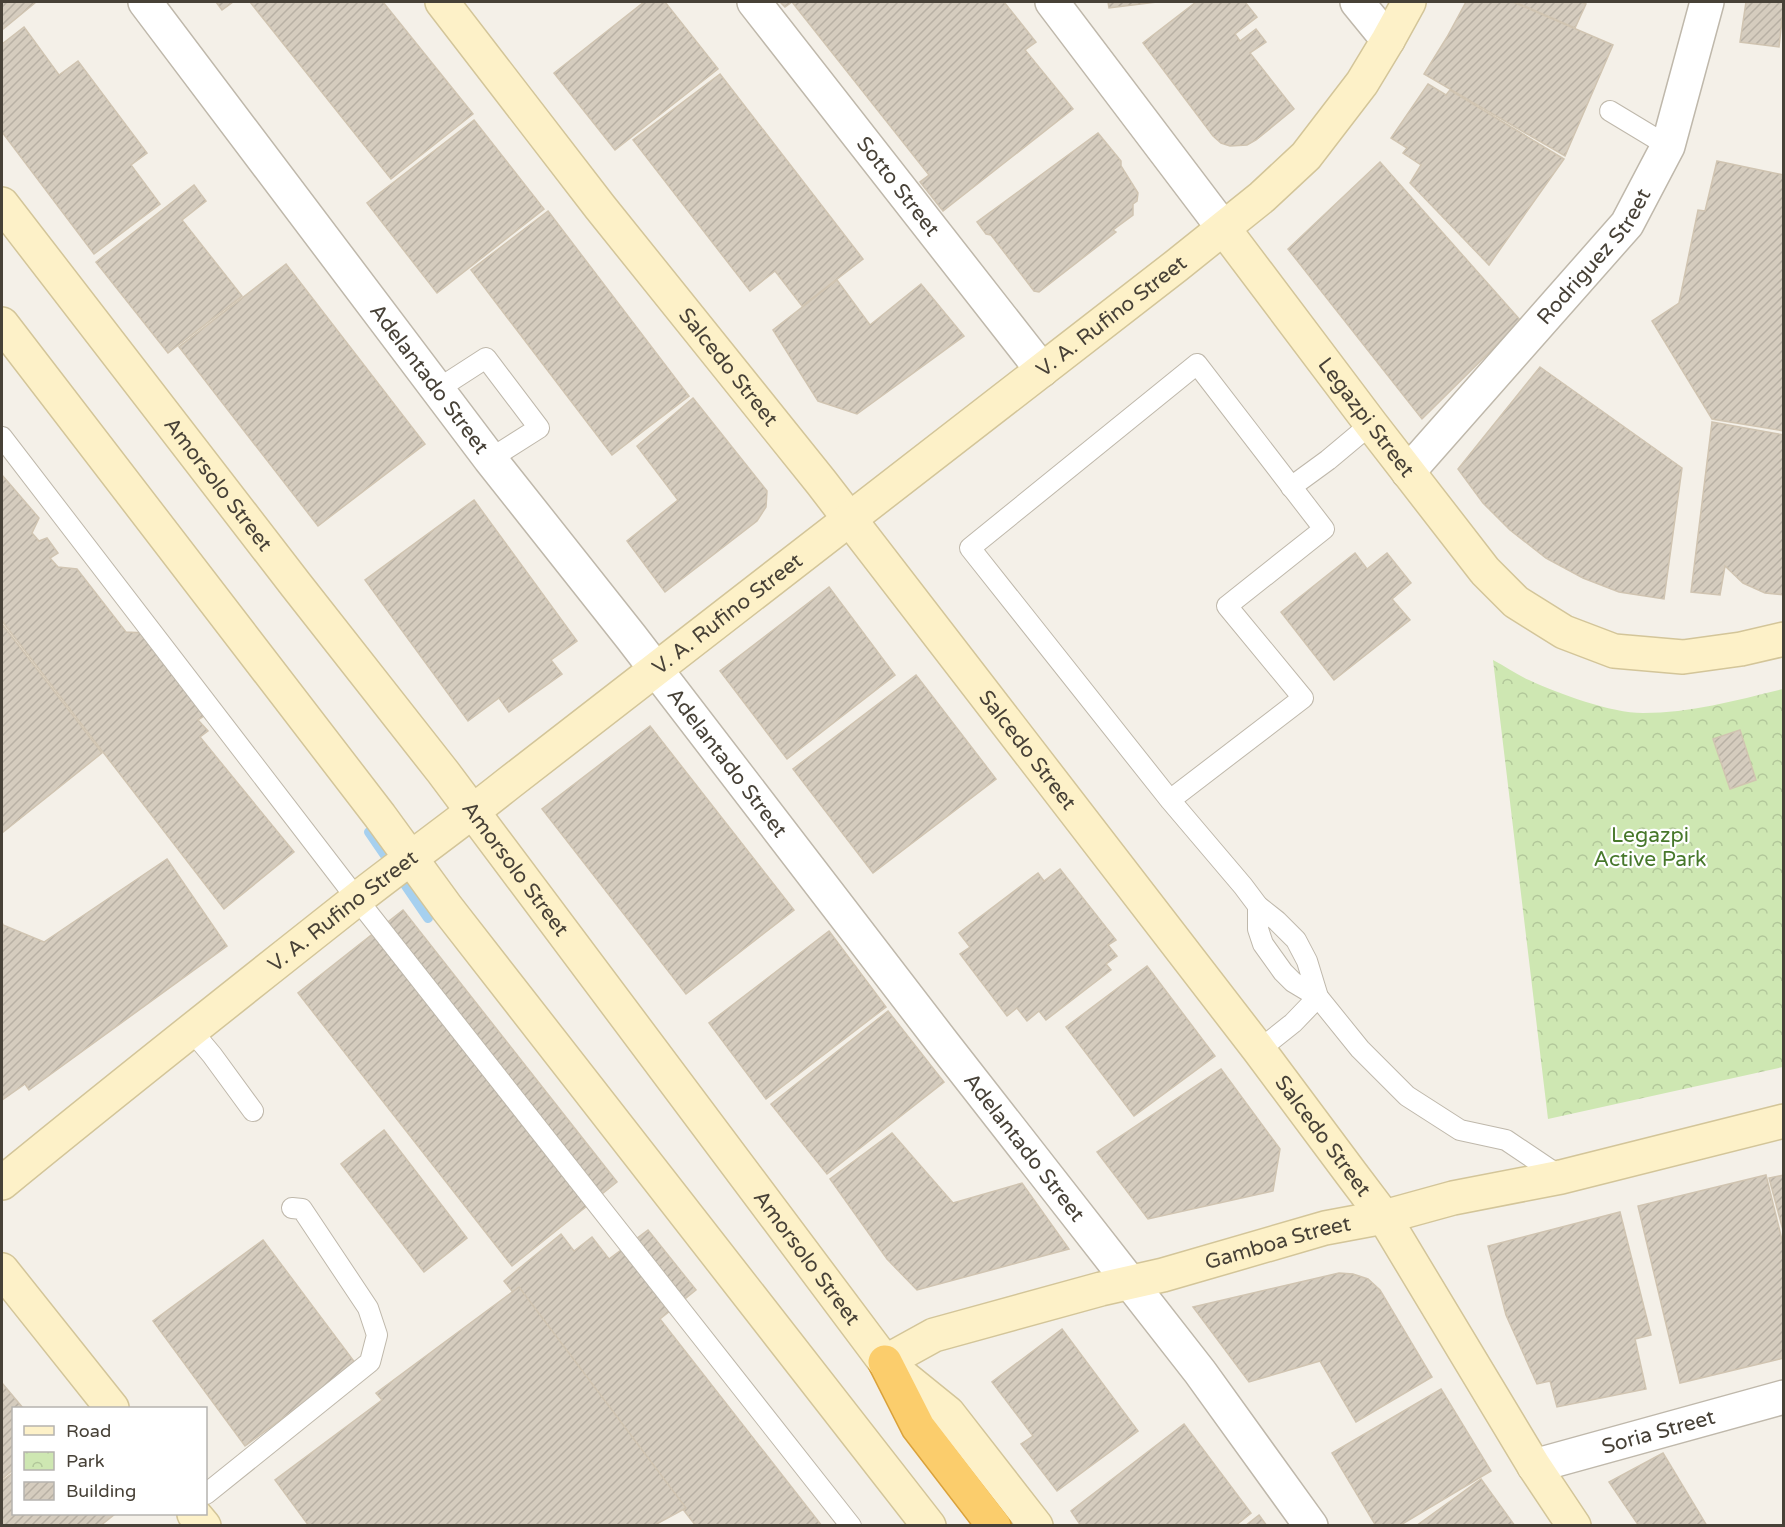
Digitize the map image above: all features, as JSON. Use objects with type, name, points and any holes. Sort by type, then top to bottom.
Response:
[{"type":"highway","points":[[885,1362],[918,1427],[994,1526]]},
{"type":"street","name":"Adelantado Street","points":[[145,2],[490,459],[1200,1372],[1311,1526]]},
{"type":"street","name":"Salcedo Street","points":[[442,2],[600,207],[850,519],[1259,1050],[1384,1217],[1534,1466],[1574,1526]]},
{"type":"street","name":"Sotto Street","points":[[753,2],[1042,370]]},
{"type":"street","name":"Legazpi Street","points":[[1052,2],[1408,472],[1485,571],[1516,602],[1564,632],[1614,651],[1683,657],[1741,649],[1784,639]]},
{"type":"street","points":[[1357,2],[1388,40]]},
{"type":"street","name":"V. A. Rufino Street","points":[[2,1183],[357,899],[1224,229],[1306,156],[1362,83],[1409,2]]},
{"type":"street","name":"Rodriguez Street","points":[[1408,472],[1628,224],[1668,146],[1707,2]]},
{"type":"street","name":"Amorsolo Street","points":[[2,204],[443,772],[885,1362],[948,1413],[1036,1526]]},
{"type":"street","points":[[2,324],[454,917],[929,1526]]},
{"type":"street","name":"Gamboa Street","points":[[885,1362],[934,1335],[1325,1228],[1384,1217],[1453,1198],[1561,1177],[1784,1121]]},
{"type":"street","points":[[2,1270],[111,1407]]},
{"type":"street","name":"Soria Street","points":[[1534,1466],[1784,1397]]},
{"type":"lane","points":[[1610,111],[1668,146]]},
{"type":"lane","points":[[438,389],[486,358],[539,428],[490,459]]},
{"type":"lane","points":[[1170,800],[1303,698],[1227,606],[1324,529],[1197,364],[970,549],[1170,800],[1258,906],[1296,940],[1318,997],[1360,1049],[1407,1096],[1461,1130],[1506,1140],[1561,1177]]},
{"type":"lane","points":[[1291,487],[1371,424]]},
{"type":"lane","points":[[2,437],[357,899],[851,1526]]},
{"type":"lane","points":[[1258,906],[1258,929],[1263,944],[1293,982],[1318,997]]},
{"type":"lane","points":[[1259,1050],[1293,1023],[1318,997]]},
{"type":"lane","points":[[191,1030],[253,1111]]},
{"type":"lane","points":[[207,1493],[370,1362],[377,1335],[368,1308],[302,1209],[292,1208]]},
{"type":"green space","name":"Legazpi Active Park","points":[[1493,660],[1555,691],[1585,702],[1630,712],[1661,712],[1697,708],[1783,689],[1783,1067],[1548,1119]]},
{"type":"building","points":[[2,2],[36,2],[2,30]]},
{"type":"building","points":[[216,2],[233,2],[222,10]]},
{"type":"building","points":[[250,2],[383,2],[473,114],[391,179]]},
{"type":"building","points":[[644,2],[665,2],[718,69],[615,150],[554,73]]},
{"type":"building","points":[[780,2],[792,2],[785,7]]},
{"type":"building","points":[[792,2],[1004,2],[1036,42],[1025,50],[1073,109],[943,211],[920,182],[929,175]]},
{"type":"building","points":[[1108,2],[1157,2],[1109,8]]},
{"type":"building","points":[[1196,2],[1245,2],[1257,17],[1235,34],[1240,41],[1256,29],[1266,42],[1250,53],[1294,109],[1247,145],[1230,146],[1221,143],[1213,136],[1143,43]]},
{"type":"building","points":[[1466,2],[1513,2],[1613,45],[1565,156],[1424,74]]},
{"type":"building","points":[[1515,2],[1581,2],[1586,4],[1575,28]]},
{"type":"building","points":[[1746,2],[1784,2],[1779,47],[1740,42]]},
{"type":"building","points":[[24,27],[59,75],[78,61],[147,153],[131,165],[160,204],[94,254],[2,132],[2,44]]},
{"type":"building","points":[[720,74],[863,259],[802,306],[775,271],[750,291],[633,140]]},
{"type":"building","points":[[1428,84],[1446,95],[1450,90],[1564,159],[1489,265],[1410,183],[1421,165],[1403,153],[1407,148],[1391,138]]},
{"type":"building","points":[[474,120],[544,209],[437,293],[367,203]]},
{"type":"building","points":[[1098,133],[1121,161],[1121,166],[1138,193],[1137,201],[1133,204],[1133,215],[1113,230],[1116,232],[1039,292],[1034,291],[991,235],[986,234],[977,222]]},
{"type":"building","points":[[1717,161],[1784,175],[1784,431],[1712,419],[1652,321],[1679,303],[1698,210],[1705,211]]},
{"type":"building","points":[[1380,162],[1521,321],[1422,419],[1288,249]]},
{"type":"building","points":[[194,185],[206,201],[182,220],[242,296],[168,353],[96,262]]},
{"type":"building","points":[[548,211],[689,396],[612,455],[471,270]]},
{"type":"building","points":[[286,264],[425,444],[318,526],[179,347]]},
{"type":"building","points":[[837,280],[870,325],[921,284],[964,336],[857,414],[818,401],[773,330]]},
{"type":"building","points":[[1540,367],[1682,468],[1664,599],[1619,592],[1583,578],[1546,558],[1510,530],[1483,503],[1458,469]]},
{"type":"building","points":[[693,398],[767,491],[766,507],[757,521],[665,592],[627,541],[678,500],[637,446]]},
{"type":"building","points":[[1712,422],[1784,435],[1784,595],[1765,593],[1743,583],[1725,566],[1720,595],[1691,592]]},
{"type":"building","points":[[2,475],[39,518],[32,533],[39,541],[47,538],[58,553],[50,558],[58,567],[77,569],[126,632],[147,633],[207,714],[198,720],[208,731],[200,737],[294,852],[224,909],[2,621]]},
{"type":"building","points":[[474,500],[577,641],[551,660],[562,674],[509,712],[499,698],[468,721],[365,580]]},
{"type":"building","points":[[1355,553],[1367,569],[1387,553],[1411,583],[1392,599],[1410,620],[1334,680],[1281,612]]},
{"type":"building","points":[[829,587],[895,675],[787,759],[720,671]]},
{"type":"building","points":[[2,624],[102,753],[2,833]]},
{"type":"building","points":[[916,675],[996,779],[873,873],[793,769]]},
{"type":"building","points":[[650,726],[794,910],[686,994],[542,809]]},
{"type":"building","points":[[1740,730],[1756,780],[1730,789],[1713,739]]},
{"type":"building","points":[[167,859],[227,946],[29,1090],[25,1084],[2,1100],[2,922],[3,925],[44,942]]},
{"type":"building","points":[[1060,869],[1116,940],[1108,945],[1117,956],[1106,964],[1111,970],[1046,1020],[1039,1011],[1027,1021],[1017,1008],[1007,1016],[960,954],[970,947],[959,933],[1038,873],[1044,881]]},
{"type":"building","points":[[403,910],[617,1182],[512,1266],[298,993]]},
{"type":"building","points":[[829,931],[886,1007],[766,1099],[709,1023]]},
{"type":"building","points":[[1147,966],[1215,1056],[1134,1116],[1066,1027]]},
{"type":"building","points":[[888,1011],[944,1082],[827,1174],[771,1104]]},
{"type":"building","points":[[1221,1069],[1280,1149],[1273,1191],[1148,1219],[1097,1152]]},
{"type":"building","points":[[384,1130],[467,1238],[424,1272],[341,1164]]},
{"type":"building","points":[[892,1133],[953,1203],[1022,1183],[1069,1249],[917,1290],[887,1259],[830,1179]]},
{"type":"building","points":[[1766,1175],[1784,1248],[1784,1358],[1680,1383],[1638,1206]]},
{"type":"building","points":[[1784,1175],[1784,1234],[1769,1178]]},
{"type":"building","points":[[1620,1212],[1651,1335],[1635,1339],[1646,1389],[1557,1407],[1550,1381],[1537,1384],[1506,1315],[1488,1246]]},
{"type":"building","points":[[648,1230],[696,1290],[660,1319],[822,1526],[696,1526],[504,1281],[561,1234],[574,1251],[592,1237],[609,1259]]},
{"type":"building","points":[[263,1240],[356,1364],[245,1446],[153,1321]]},
{"type":"building","points":[[1339,1273],[1353,1274],[1368,1279],[1380,1290],[1432,1377],[1356,1422],[1320,1361],[1249,1382],[1193,1307]]},
{"type":"building","points":[[519,1287],[686,1508],[653,1526],[309,1526],[275,1480],[382,1400],[376,1393]]},
{"type":"building","points":[[1062,1329],[1138,1431],[1057,1491],[1021,1444],[1033,1436],[992,1382]]},
{"type":"building","points":[[2,1383],[22,1407],[12,1407],[12,1471],[2,1479]]},
{"type":"building","points":[[1441,1389],[1491,1471],[1399,1526],[1376,1526],[1332,1453]]},
{"type":"building","points":[[1184,1424],[1251,1513],[1235,1526],[1081,1526],[1071,1511]]},
{"type":"building","points":[[1663,1453],[1707,1526],[1639,1526],[1609,1482]]},
{"type":"building","points":[[12,1474],[12,1515],[114,1515],[100,1526],[2,1526],[2,1481]]},
{"type":"building","points":[[1481,1479],[1515,1526],[1416,1526]]},
{"type":"building","points":[[1259,1515],[1267,1526],[1245,1526]]},
{"type":"waterway","points":[[369,832],[428,918]]}]
